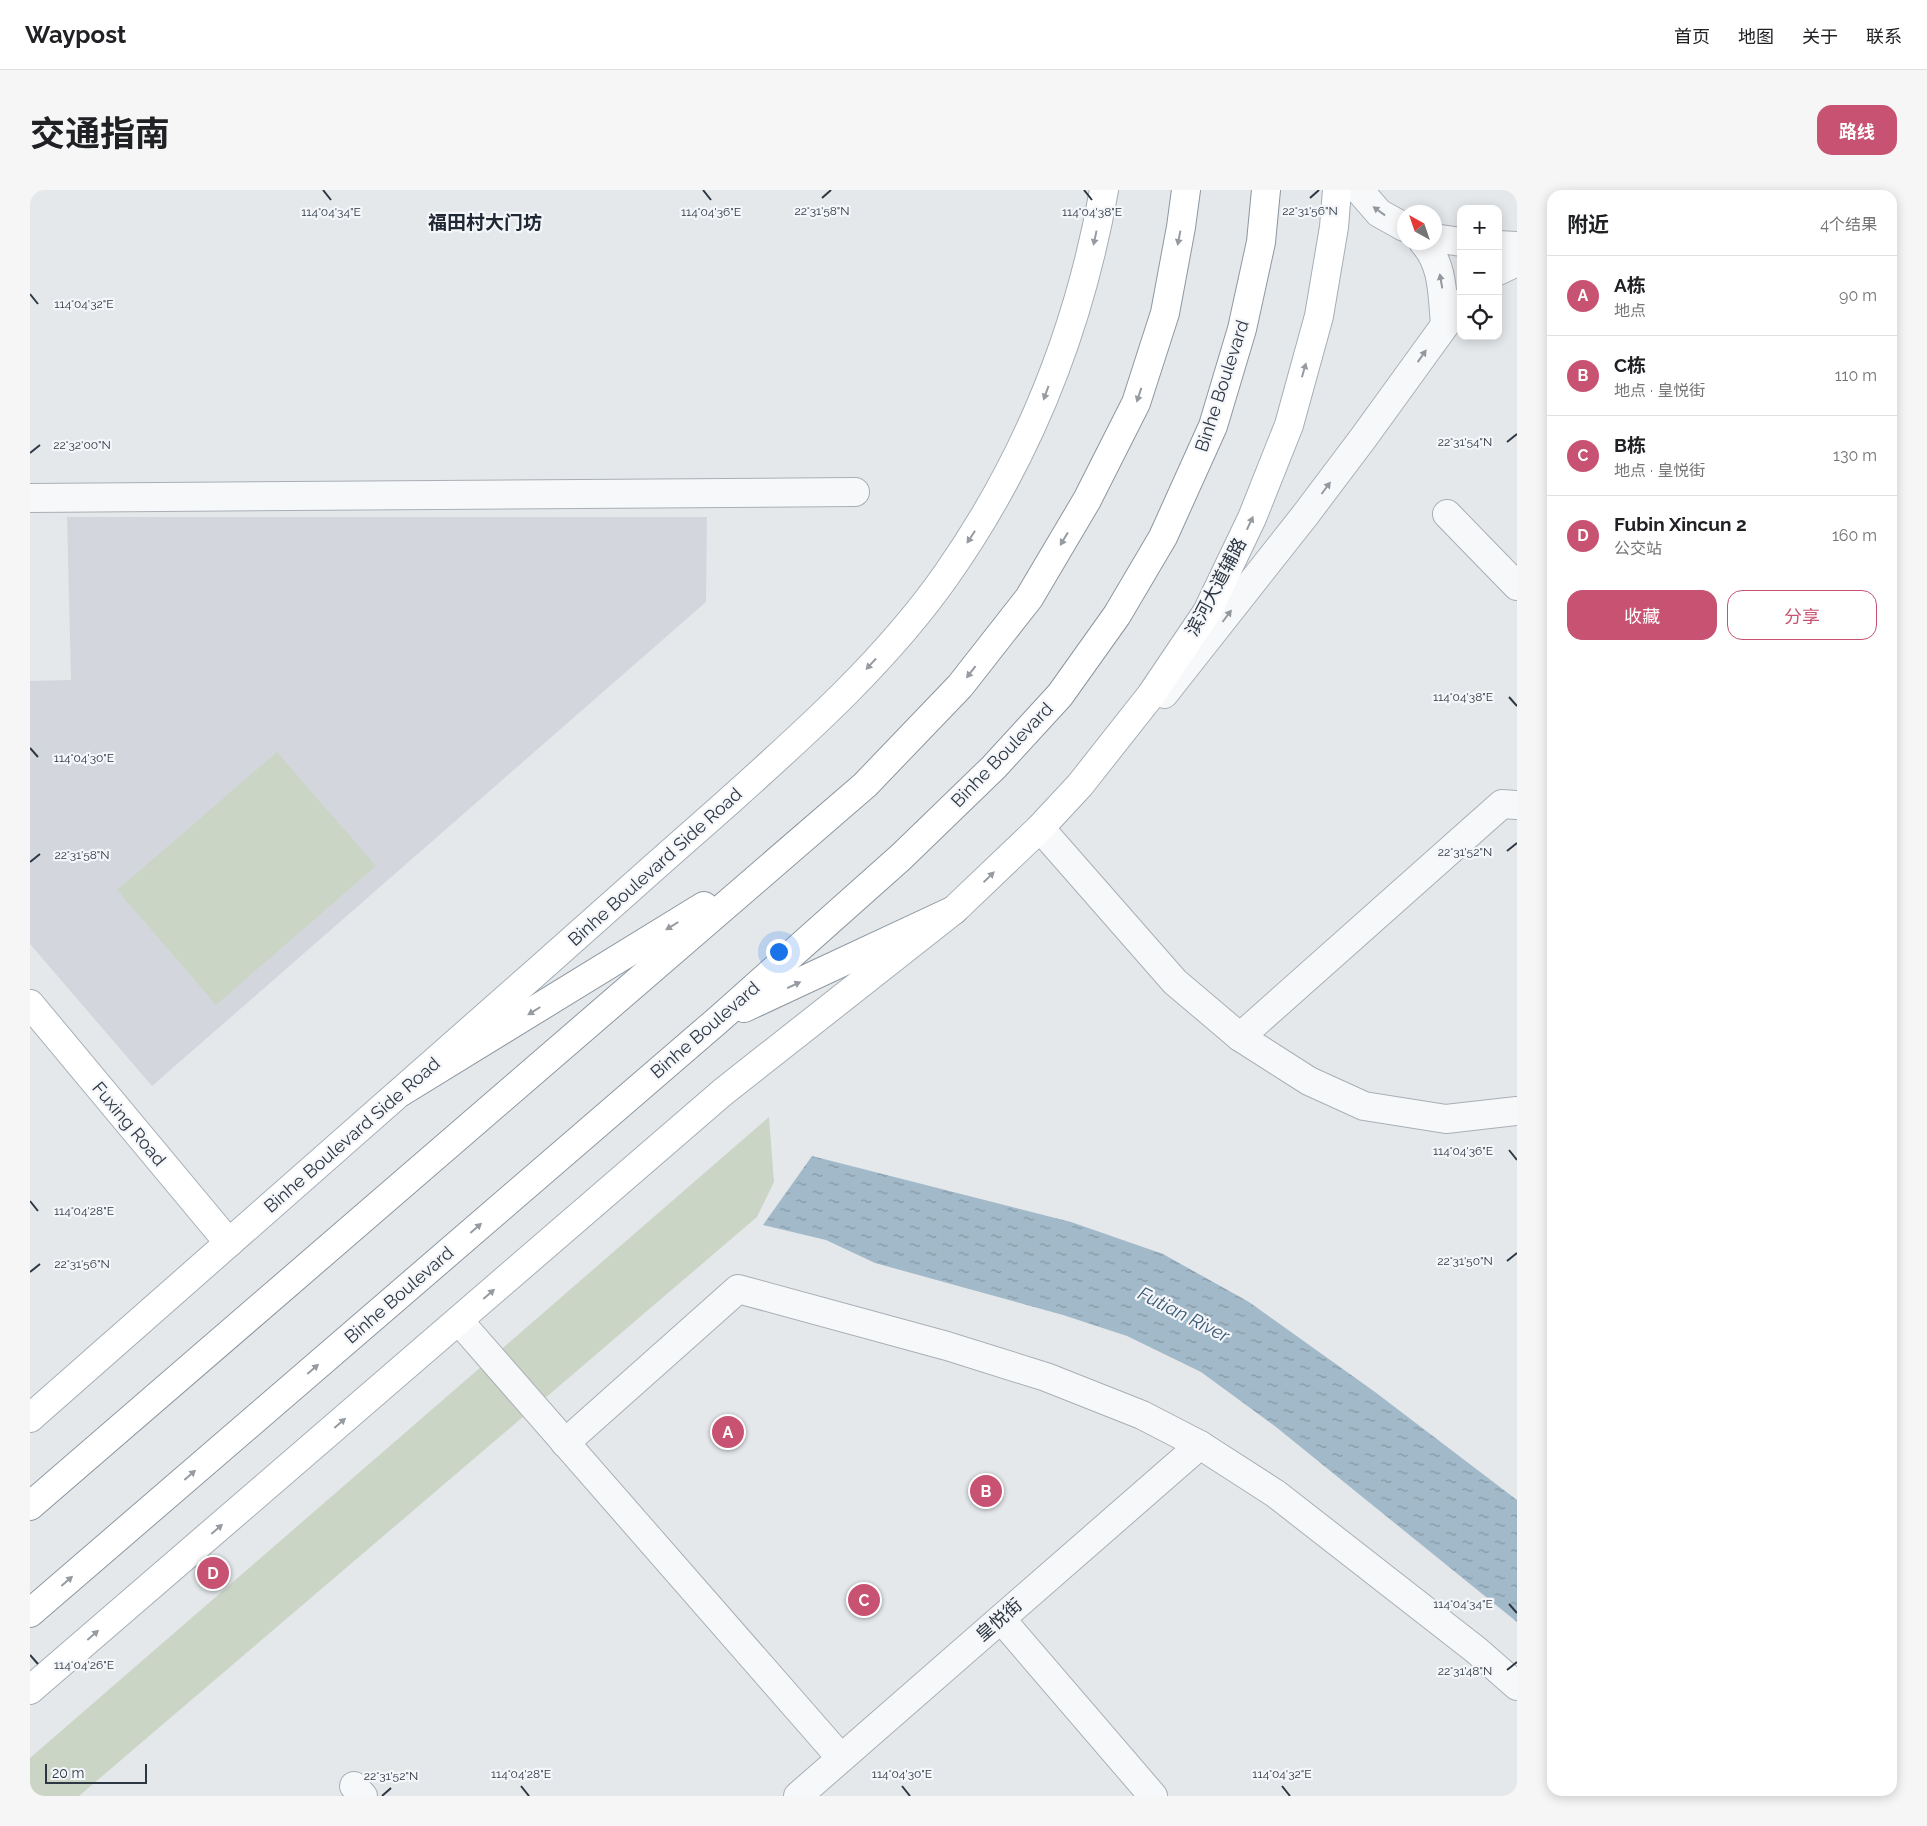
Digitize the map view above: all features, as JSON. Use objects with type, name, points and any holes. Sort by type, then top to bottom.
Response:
[{"type":"main road","name":"Binhe Boulevard Side Road","points":[[30,1418],[797,740],[910,621],[945,577],[1008,476],[1039,413],[1080,296],[1095,240],[1104,190]]},
{"type":"main road","points":[[30,1506],[865,785],[960,686],[1029,598],[1087,500],[1136,403],[1165,313],[1186,190]]},
{"type":"main road","name":"Binhe Boulevard","points":[[30,1613],[718,1020],[901,857],[994,768],[1060,695],[1117,616],[1162,537],[1213,426],[1242,329],[1261,242],[1266,190]]},
{"type":"main road","name":"滨河大道辅路","points":[[954,910],[1040,828],[1080,785],[1151,695],[1207,612],[1252,518],[1289,425],[1319,316],[1334,227],[1337,190]]},
{"type":"main road","points":[[401,1092],[774,864]]},
{"type":"main road","points":[[718,1020],[954,910]]},
{"type":"main road","points":[[30,1690],[723,1092],[954,910]]},
{"type":"main road","name":"Fuxing Road","points":[[30,1004],[229,1243]]},
{"type":"street","points":[[1359,190],[1379,213],[1397,224]]},
{"type":"street","points":[[1442,239],[1457,241]]},
{"type":"street","points":[[1502,245],[1517,246]]},
{"type":"street","points":[[1428,250],[1436,262],[1441,281],[1445,324]]},
{"type":"street","points":[[1502,269],[1517,262]]},
{"type":"street","points":[[1080,785],[1160,699],[1213,634],[1364,438],[1457,308]]},
{"type":"street","points":[[30,498],[855,492]]},
{"type":"street","points":[[1447,514],[1517,586]]},
{"type":"street","points":[[1240,1037],[1502,804],[1517,805]]},
{"type":"street","points":[[1040,828],[1175,982],[1240,1037],[1309,1081],[1364,1106],[1446,1119],[1517,1111]]},
{"type":"street","points":[[564,1443],[738,1289],[947,1346],[1046,1377],[1142,1414],[1200,1445],[1276,1494],[1476,1650],[1517,1686]]},
{"type":"street","points":[[459,1321],[841,1758]]},
{"type":"street","name":"皇悦街","points":[[798,1796],[1200,1445]]},
{"type":"street","points":[[1000,1619],[1153,1796]]},
{"type":"shaded area","points":[[67,517],[707,517],[706,602],[152,1086],[30,944],[30,681],[71,680]]},
{"type":"green space","points":[[277,752],[376,866],[216,1005],[117,890]]},
{"type":"green space","points":[[769,1117],[774,1182],[757,1217],[79,1796],[30,1796],[30,1758]]},
{"type":"water","name":"Futian River","points":[[812,1156],[1071,1222],[1163,1254],[1249,1302],[1375,1392],[1517,1500],[1517,1622],[1276,1427],[1201,1372],[1127,1336],[1063,1315],[875,1263],[826,1240],[763,1225]]},
{"type":"place","name":"A栋","points":[[728,1432]]},
{"type":"place","name":"C栋","points":[[986,1491]]},
{"type":"place","name":"Fubin Xincun 2","points":[[213,1573]]},
{"type":"place","name":"B栋","points":[[864,1600]]},
{"type":"district","name":"福田村大门坊","points":[[485,222]]}]
